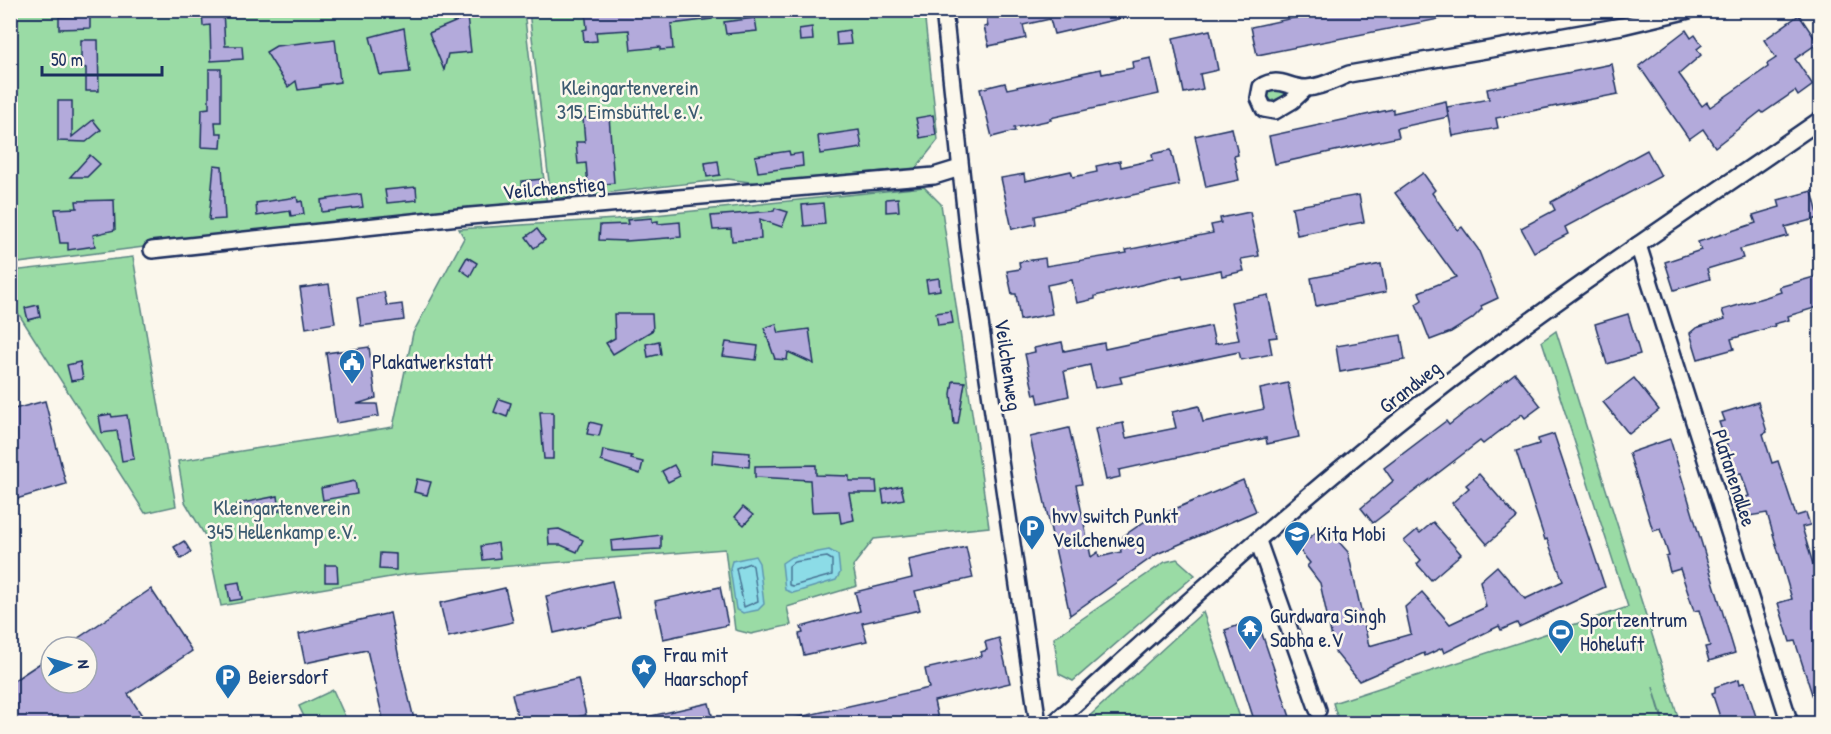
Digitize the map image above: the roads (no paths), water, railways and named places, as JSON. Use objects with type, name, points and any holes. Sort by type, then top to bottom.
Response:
[{"type":"street","name":"Veilchenweg","points":[[944,10],[960,168],[1038,723]]},
{"type":"street","points":[[1306,88],[1349,74],[1622,26],[1689,10]]},
{"type":"street","name":"Grandweg","points":[[1053,723],[1258,541],[1427,399],[1638,245],[1821,120]]},
{"type":"street","name":"Veilchenstieg","points":[[152,250],[459,217],[934,176],[960,168]]},
{"type":"street","name":"Platanenallee","points":[[1638,245],[1790,723]]},
{"type":"street","points":[[1258,541],[1318,710]]},
{"type":"water","points":[[829,550],[838,555],[840,573],[836,580],[793,593],[785,590],[782,563],[791,557]]},
{"type":"water","points":[[755,556],[759,563],[764,604],[758,610],[743,613],[736,609],[730,568],[732,561]]},
{"type":"place","name":"Plakatwerkstatt","points":[[352,385]]},
{"type":"place","name":"hvv switch Punkt Veilchenweg","points":[[1032,551]]},
{"type":"place","name":"Kita Mobi","points":[[1297,557]]},
{"type":"place","name":"Gurdwara Singh Sabha e.V","points":[[1250,651]]},
{"type":"place","name":"Sportzentrum Hoheluft","points":[[1561,655]]},
{"type":"place","name":"Frau mit Haarschopf","points":[[644,690]]},
{"type":"place","name":"Beiersdorf","points":[[228,700]]},
{"type":"park label","name":"Kleingartenverein 315 Eimsbüttel e.V.","points":[[630,100]]},
{"type":"park label","name":"Kleingartenverein 345 Hellenkamp e.V.","points":[[282,520]]}]
